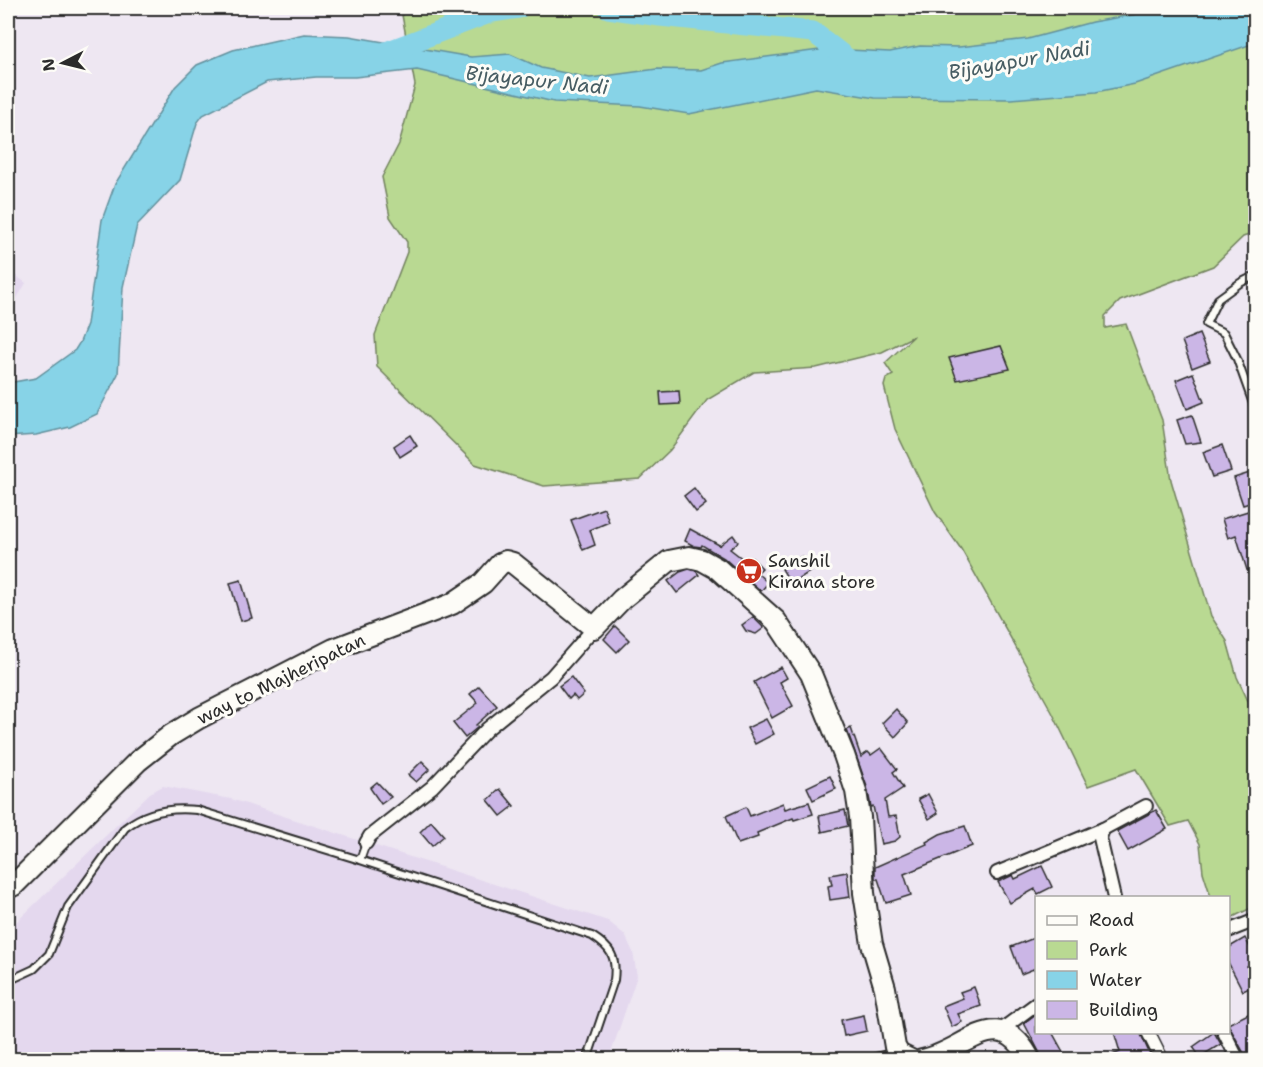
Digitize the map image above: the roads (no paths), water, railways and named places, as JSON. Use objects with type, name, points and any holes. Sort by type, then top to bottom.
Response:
[{"type":"main road","points":[[594,628],[622,599],[669,561],[689,557],[702,560],[718,569],[776,621],[811,674],[856,791],[860,817],[864,893],[872,944],[885,988],[891,1036],[895,1047],[907,1058]]},
{"type":"main road","name":"way to Majheripatan","points":[[8,888],[14,885],[138,761],[171,735],[198,718],[334,649],[452,604],[483,583],[506,561],[513,563],[594,628]]},
{"type":"main road","points":[[922,1059],[939,1054],[972,1037],[1001,1030],[1012,1035],[1022,1044],[1030,1059]]},
{"type":"street","points":[[366,843],[370,836],[432,787],[487,729],[551,677],[594,628]]},
{"type":"street","points":[[997,873],[1103,829],[1146,806]]},
{"type":"street","points":[[1103,829],[1100,838],[1114,896]]},
{"type":"street","points":[[1230,930],[1256,920]]},
{"type":"street","points":[[1001,1030],[1035,1005]]},
{"type":"street","points":[[1149,1034],[1162,1059]]},
{"type":"street","points":[[1225,1034],[1238,1059]]},
{"type":"street","points":[[876,1059],[907,1058]]},
{"type":"lane","points":[[1256,275],[1218,299],[1206,324],[1224,333],[1237,359],[1256,412]]},
{"type":"lane","points":[[8,981],[34,969],[49,954],[68,907],[125,828],[147,815],[164,809],[196,810],[360,860],[592,936],[606,945],[613,956],[615,969],[614,981],[587,1059]]},
{"type":"lane","points":[[360,860],[366,843]]},
{"type":"water","name":"Bijayapur Nadi","points":[[1172,8],[1255,8],[1255,43],[1135,84],[1096,92],[1011,99],[875,98],[816,88],[689,114],[640,106],[554,102],[417,70],[355,77],[316,77],[267,82],[203,115],[197,123],[180,180],[137,225],[123,287],[118,374],[97,414],[70,427],[36,435],[8,437],[8,383],[36,378],[75,350],[80,342],[87,324],[102,220],[115,184],[175,87],[197,65],[233,50],[304,34],[349,36],[471,57],[510,54],[541,68],[590,78],[657,69],[701,70],[722,63],[827,49],[890,52],[920,46],[959,47],[1028,39],[1092,22]]},
{"type":"waterway","points":[[378,55],[492,12],[519,8]]},
{"type":"waterway","points":[[608,8],[660,16],[813,32],[858,67]]},
{"type":"place","name":"Sanshil Kirana store","points":[[749,571]]}]
